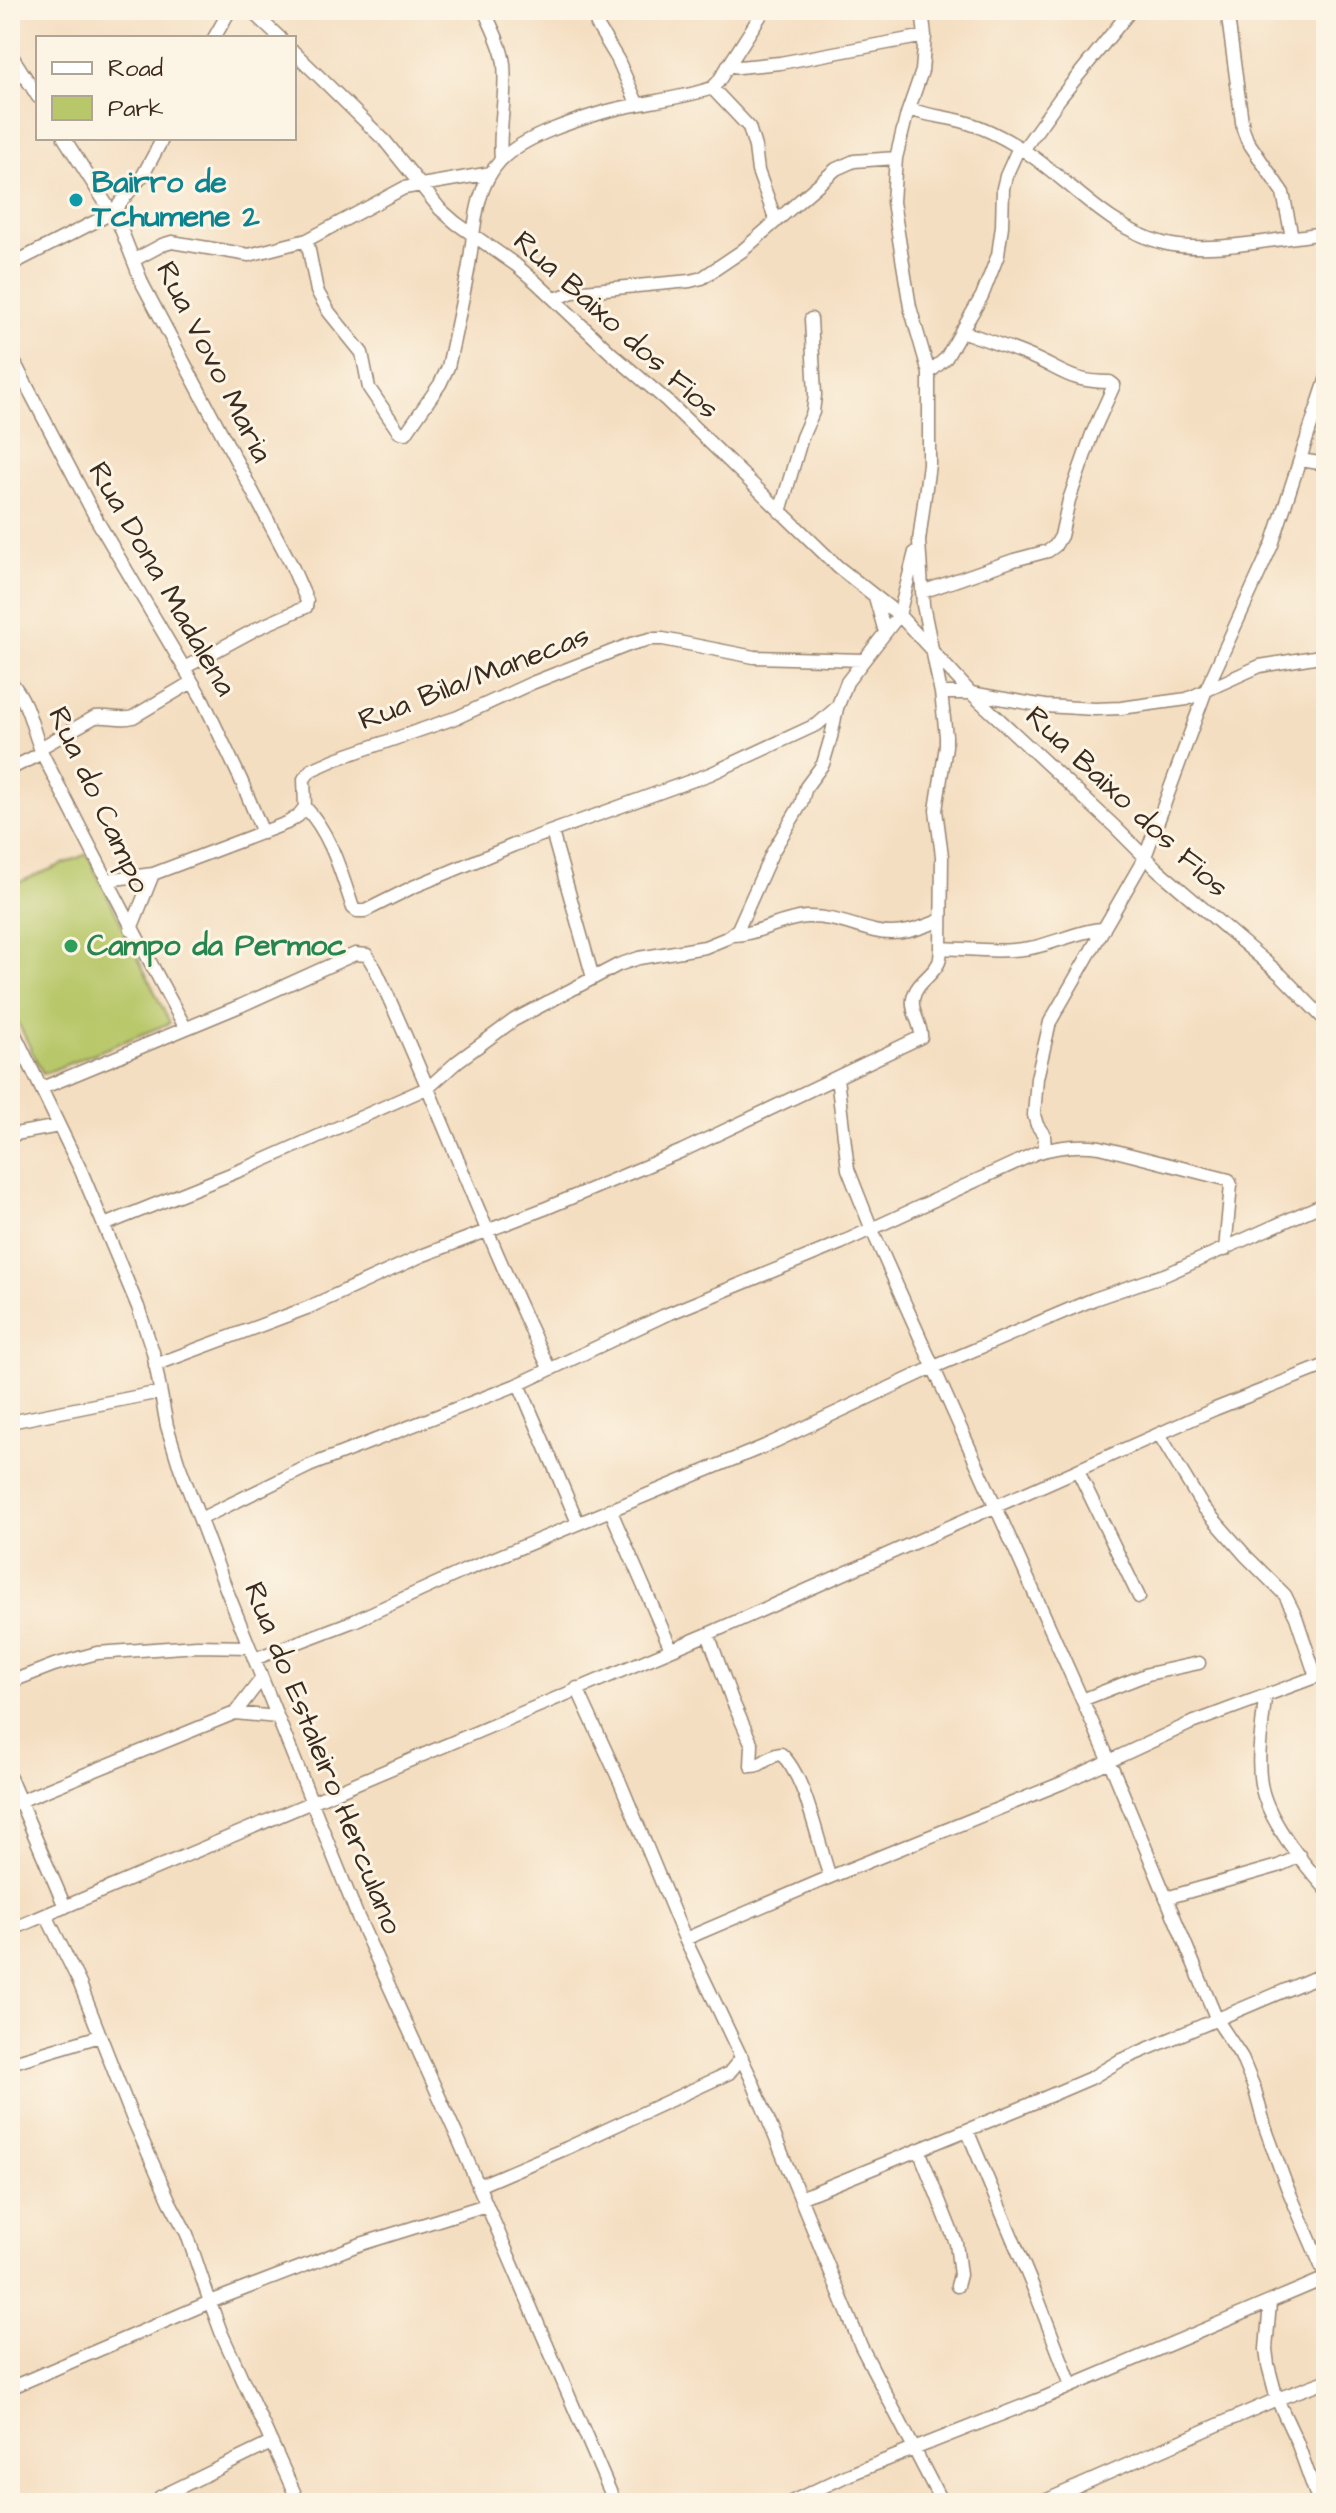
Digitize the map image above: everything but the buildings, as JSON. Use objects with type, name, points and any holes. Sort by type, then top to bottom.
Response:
[{"type":"street","points":[[215,36],[230,10]]},
{"type":"street","points":[[250,10],[278,36]]},
{"type":"street","points":[[484,10],[504,65],[499,138],[501,160]]},
{"type":"street","points":[[593,10],[597,25],[618,60],[637,103]]},
{"type":"street","points":[[307,240],[317,291],[329,312],[362,353],[369,388],[382,410],[402,434],[408,431],[448,367],[474,236],[476,211],[491,173],[501,160],[538,137],[570,124],[637,103],[712,88],[764,10]]},
{"type":"street","points":[[733,935],[772,853],[801,804],[806,787],[823,764],[847,682],[899,615],[919,541],[929,464],[929,373],[910,307],[893,202],[896,158],[922,71],[925,36],[922,10]]},
{"type":"street","points":[[929,373],[946,358],[982,296],[998,255],[1006,176],[1021,149],[1131,10]]},
{"type":"street","points":[[1227,10],[1243,129],[1247,140],[1283,193],[1292,237]]},
{"type":"street","points":[[728,65],[739,67],[780,63],[925,36]]},
{"type":"street","points":[[10,53],[36,94]]},
{"type":"street","name":"Rua Baixo dos Fios","points":[[296,54],[385,141],[456,223],[516,265],[666,400],[838,567],[919,634],[971,693],[1145,857],[1195,904],[1281,975],[1326,1021]]},
{"type":"street","points":[[712,88],[747,124],[762,183],[776,221]]},
{"type":"street","points":[[909,109],[968,123],[1021,149],[1070,185],[1101,213],[1146,238],[1165,244],[1188,247],[1326,233]]},
{"type":"street","name":"Rua Vovo Maria","points":[[65,140],[112,213],[150,298],[291,564],[307,601],[306,607],[258,628],[184,668]]},
{"type":"street","points":[[10,265],[112,213],[143,175],[162,140]]},
{"type":"street","points":[[555,299],[573,292],[697,280],[723,266],[842,165],[854,161],[896,158]]},
{"type":"street","points":[[134,260],[172,242],[249,255],[307,240],[404,188],[491,173]]},
{"type":"street","points":[[456,223],[476,211]]},
{"type":"street","points":[[780,512],[802,437],[813,412],[811,319]]},
{"type":"street","points":[[922,592],[1048,551],[1055,546],[1061,536],[1069,500],[1092,434],[1114,385],[1110,382],[1082,381],[1030,356],[961,331]]},
{"type":"street","name":"Rua Dona Madalena","points":[[10,354],[98,522],[192,682],[241,780],[263,833]]},
{"type":"street","points":[[1045,1150],[1044,1135],[1034,1115],[1037,1078],[1047,1031],[1065,994],[1145,857],[1206,690],[1272,545],[1326,380]]},
{"type":"street","points":[[1300,460],[1326,464]]},
{"type":"street","points":[[155,1365],[307,1308],[421,1256],[682,1151],[921,1037],[913,1000],[917,988],[940,961],[942,856],[936,810],[946,746],[941,693],[922,592],[919,541]]},
{"type":"street","points":[[875,597],[885,632]]},
{"type":"street","name":"Rua Bila/Manecas","points":[[305,807],[304,779],[311,770],[458,717],[532,683],[631,644],[663,639],[754,657],[863,660]]},
{"type":"street","points":[[941,693],[971,693],[1032,705],[1095,709],[1160,703],[1187,699],[1260,666],[1326,655]]},
{"type":"street","name":"Rua do Campo","points":[[10,681],[25,701],[41,751],[131,929],[185,1027]]},
{"type":"street","points":[[10,769],[95,717],[133,717],[192,682]]},
{"type":"street","points":[[107,880],[153,874],[287,823],[305,807],[327,837],[353,908],[365,911],[474,862],[710,774],[818,724],[837,708]]},
{"type":"street","points":[[552,832],[593,978]]},
{"type":"street","points":[[131,929],[153,874]]},
{"type":"street","points":[[104,1225],[251,1166],[429,1087],[458,1061],[514,1020],[632,959],[705,947],[778,922],[806,918],[833,918],[874,931],[895,933],[941,920]]},
{"type":"street","points":[[941,948],[1022,950],[1098,928],[1104,929]]},
{"type":"street","points":[[42,1088],[296,982],[355,954],[367,955],[429,1087],[486,1232],[549,1368]]},
{"type":"street","name":"Rua do Estaleiro Herculano","points":[[10,1024],[104,1225],[148,1332],[178,1462],[311,1803],[357,1915],[615,2503]]},
{"type":"street","points":[[789,2503],[848,2475],[1270,2303],[1326,2277],[1287,2187],[1241,2056],[1217,2020],[1109,1760],[872,1230],[848,1169],[837,1078]]},
{"type":"street","points":[[10,1135],[59,1126]]},
{"type":"street","points":[[200,1519],[309,1466],[519,1384],[663,1316],[872,1230],[1045,1150],[1080,1145],[1100,1147],[1229,1180],[1225,1250]]},
{"type":"street","points":[[10,1682],[97,1653],[197,1646],[251,1653],[354,1621],[466,1570],[765,1446],[934,1367],[1094,1299],[1225,1250],[1326,1203]]},
{"type":"street","points":[[10,1930],[708,1634],[994,1505],[1276,1383],[1326,1365]]},
{"type":"street","points":[[519,1384],[578,1523]]},
{"type":"street","points":[[10,1422],[160,1392]]},
{"type":"street","points":[[685,1939],[1062,1783],[1189,1724],[1321,1675],[1285,1595],[1203,1507],[1159,1434]]},
{"type":"street","points":[[1078,1471],[1139,1597]]},
{"type":"street","points":[[610,1509],[671,1649]]},
{"type":"street","points":[[708,1634],[752,1745],[751,1766],[776,1754],[787,1760],[803,1791],[830,1877]]},
{"type":"street","points":[[1082,1700],[1148,1674],[1199,1663]]},
{"type":"street","points":[[235,1713],[262,1678]]},
{"type":"street","points":[[577,1688],[685,1939],[742,2057],[861,2346],[942,2503]]},
{"type":"street","points":[[1265,1697],[1260,1782],[1272,1818],[1326,1889]]},
{"type":"street","points":[[15,1803],[235,1713],[277,1717]]},
{"type":"street","points":[[10,1778],[15,1803],[65,1907]]},
{"type":"street","points":[[1166,1898],[1278,1866],[1300,1856]]},
{"type":"street","points":[[46,1915],[80,1984],[132,2117],[187,2234],[221,2332],[299,2503]]},
{"type":"street","points":[[800,2198],[1091,2078],[1121,2060],[1326,1973]]},
{"type":"street","points":[[10,2063],[100,2036]]},
{"type":"street","points":[[478,2186],[729,2073],[742,2057]]},
{"type":"street","points":[[729,2073],[751,2078]]},
{"type":"street","points":[[967,2130],[1071,2385]]},
{"type":"street","points":[[919,2150],[956,2243],[960,2275],[957,2286]]},
{"type":"street","points":[[10,2388],[210,2302],[361,2244],[486,2205]]},
{"type":"street","points":[[1270,2303],[1266,2349],[1268,2365],[1277,2399],[1297,2442],[1319,2503]]},
{"type":"street","points":[[1040,2503],[1277,2399],[1326,2381]]},
{"type":"street","points":[[160,2497],[271,2443]]},
{"type":"green space","name":"Campo da Permoc","points":[[87,854],[170,1023],[43,1074],[10,1006],[10,886]]},
{"type":"place","name":"Bairro de Tchumene 2","points":[[76,200]]},
{"type":"place","name":"Campo da Permoc","points":[[71,946]]}]
